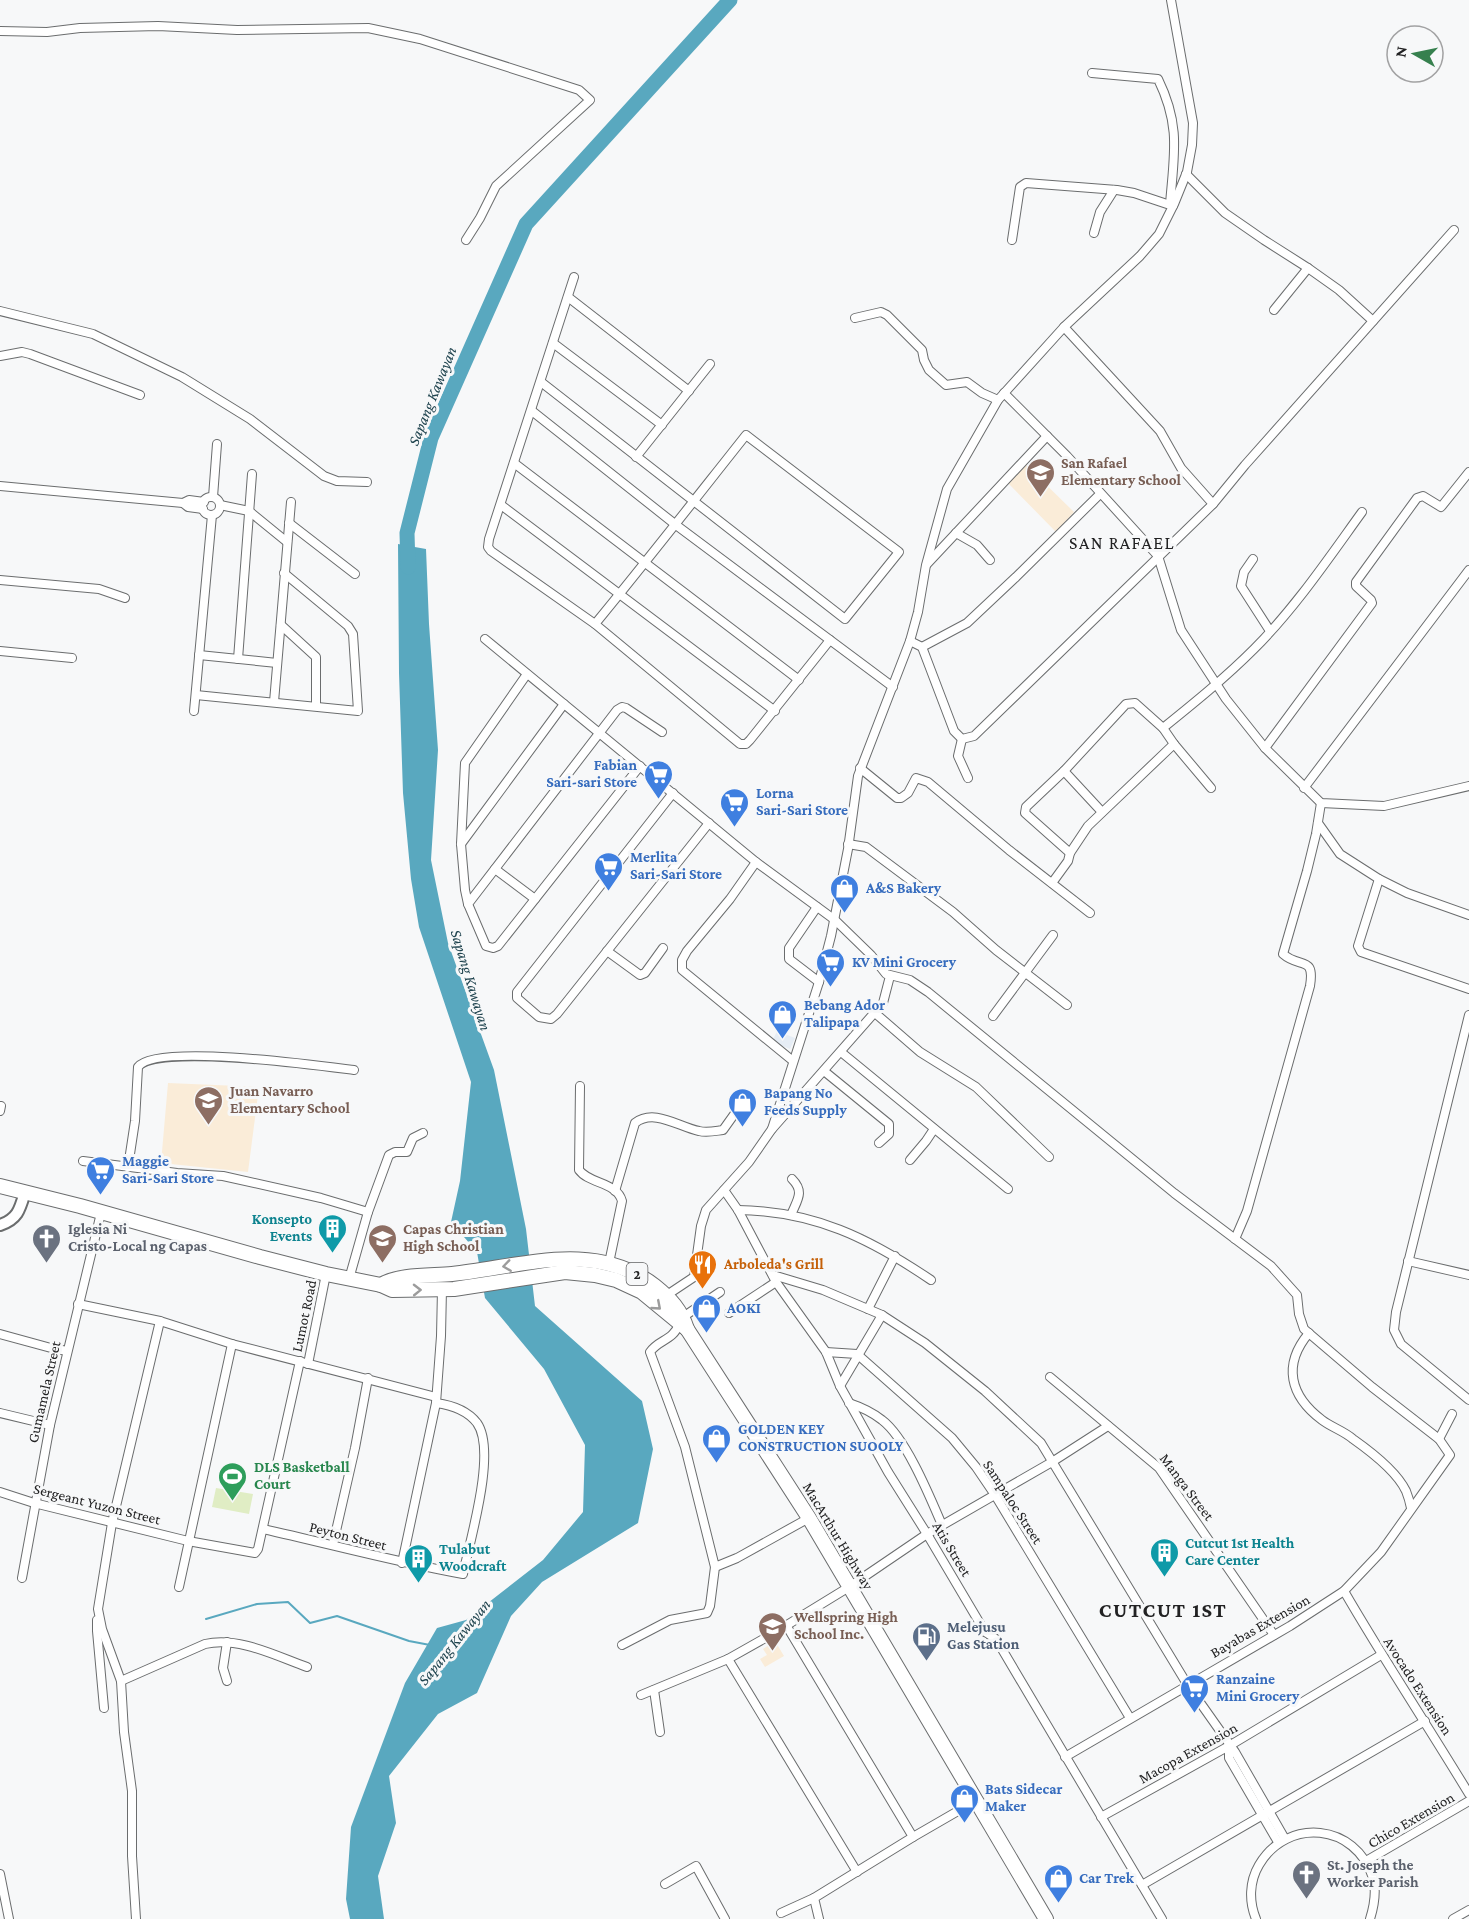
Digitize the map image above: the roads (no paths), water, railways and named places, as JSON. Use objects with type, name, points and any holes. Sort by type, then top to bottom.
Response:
[{"type":"highway","name":"MacArthur Highway","points":[[0,1186],[326,1274],[381,1285],[392,1290],[448,1289],[566,1272],[616,1280],[642,1292],[683,1323]]},
{"type":"highway","name":"MacArthur Highway","points":[[381,1285],[391,1279],[451,1274],[564,1258],[609,1263],[647,1280],[666,1295],[809,1518],[1046,1919]]},
{"type":"street","points":[[772,1129],[819,982],[835,920],[860,768],[910,640],[918,612],[926,565],[947,489],[1001,397],[1064,327],[1140,256],[1159,234],[1186,174],[1192,144],[1192,123],[1171,0]]},
{"type":"street","points":[[0,31],[47,32],[80,28],[158,26],[237,30],[368,28],[420,39],[579,90],[590,100],[496,186],[466,240]]},
{"type":"street","points":[[1092,73],[1158,79],[1171,109],[1174,125],[1172,205]]},
{"type":"street","points":[[1186,174],[1225,213],[1339,290],[1372,321]]},
{"type":"street","points":[[1012,240],[1020,187],[1026,183],[1134,193],[1172,205]]},
{"type":"street","points":[[1094,233],[1100,212],[1114,190]]},
{"type":"street","points":[[962,739],[974,736],[1213,504],[1454,230]]},
{"type":"street","points":[[1274,310],[1308,268]]},
{"type":"street","points":[[574,277],[488,547],[595,624],[740,744],[746,744],[776,711],[830,640]]},
{"type":"street","points":[[568,297],[689,391]]},
{"type":"street","points":[[0,310],[75,328],[108,340],[216,396],[324,476],[338,481],[367,482]]},
{"type":"street","points":[[855,318],[880,312],[887,315],[922,350],[929,370],[946,385],[967,382],[982,393],[1001,397],[1047,436],[1158,556],[1181,630],[1216,685],[1265,748],[1304,788],[1322,802],[1384,806],[1469,786]]},
{"type":"street","points":[[1064,327],[1160,431],[1181,468],[1213,504]]},
{"type":"street","points":[[553,343],[662,425]]},
{"type":"street","points":[[0,356],[22,352],[30,354],[140,395]]},
{"type":"street","points":[[636,458],[710,364]]},
{"type":"street","points":[[541,382],[636,458],[693,502],[845,619],[899,552],[746,435],[693,502],[676,525],[595,624]]},
{"type":"street","points":[[532,411],[676,525],[892,687]]},
{"type":"street","points":[[926,565],[1047,436]]},
{"type":"street","points":[[213,497],[217,444]]},
{"type":"street","points":[[514,463],[799,680]]},
{"type":"street","points":[[1265,748],[1372,603],[1356,586],[1356,582],[1410,507],[1417,498],[1423,496],[1441,507],[1469,472]]},
{"type":"street","points":[[238,659],[252,474]]},
{"type":"street","points":[[0,486],[183,503],[189,500],[203,505],[212,515],[194,711]]},
{"type":"street","points":[[922,647],[967,623],[1100,494]]},
{"type":"street","points":[[212,515],[218,512],[220,505],[213,497]]},
{"type":"street","points":[[203,505],[206,499],[213,497]]},
{"type":"street","points":[[274,702],[291,502]]},
{"type":"street","points":[[220,505],[249,510],[287,542]]},
{"type":"street","points":[[501,505],[776,711]]},
{"type":"street","points":[[1163,728],[1216,685],[1270,631],[1304,590],[1362,512]]},
{"type":"street","points":[[289,523],[355,574]]},
{"type":"street","points":[[956,533],[977,545],[990,560]]},
{"type":"street","points":[[1253,559],[1244,572],[1241,586],[1270,631]]},
{"type":"street","points":[[1304,788],[1469,570]]},
{"type":"street","points":[[195,695],[358,711],[353,634],[348,626],[284,573]]},
{"type":"street","points":[[0,580],[99,589],[125,598]]},
{"type":"street","points":[[281,625],[316,657],[316,706]]},
{"type":"street","points":[[485,639],[756,862],[835,920],[871,955],[886,974],[910,980],[927,992],[1174,1193],[1271,1266],[1294,1290],[1299,1302],[1301,1324],[1371,1387],[1439,1439],[1452,1414]]},
{"type":"street","points":[[910,640],[922,647],[954,731],[962,739]]},
{"type":"street","points":[[0,651],[72,658]]},
{"type":"street","points":[[199,655],[277,663]]},
{"type":"street","points":[[527,674],[465,763],[461,844],[465,890],[468,904],[486,946],[493,948],[498,946],[640,766]]},
{"type":"street","points":[[1070,853],[1025,813],[1025,810],[1029,802],[1064,771],[1126,704],[1135,702],[1163,728],[1211,788]]},
{"type":"street","points":[[461,844],[564,704]]},
{"type":"street","points":[[468,904],[622,707],[662,732]]},
{"type":"street","points":[[962,739],[958,756],[968,778]]},
{"type":"street","points":[[1052,884],[1088,826],[1174,744]]},
{"type":"street","points":[[860,768],[897,798],[909,793],[916,778],[928,782],[1090,913]]},
{"type":"street","points":[[1064,771],[1102,812]]},
{"type":"street","points":[[673,793],[517,992],[517,998],[539,1017],[551,1019],[557,1014],[709,823]]},
{"type":"street","points":[[1235,1239],[1247,1211],[1310,986],[1312,972],[1310,968],[1283,954],[1307,871],[1322,802]]},
{"type":"street","points":[[1318,823],[1340,854],[1379,879],[1407,893],[1469,915]]},
{"type":"street","points":[[848,844],[866,847],[953,912],[996,950],[1067,1005]]},
{"type":"street","points":[[756,862],[730,899],[687,951],[682,960],[682,970],[793,1061]]},
{"type":"street","points":[[495,869],[535,898]]},
{"type":"street","points":[[1379,879],[1358,946],[1361,952],[1469,989]]},
{"type":"street","points":[[817,907],[787,954],[789,959],[819,982]]},
{"type":"street","points":[[993,1016],[1053,935]]},
{"type":"street","points":[[607,951],[640,975],[645,973],[663,948]]},
{"type":"street","points":[[666,1295],[694,1277],[700,1226],[706,1210],[749,1162],[772,1129],[883,1003],[890,976]]},
{"type":"street","points":[[875,1013],[920,1052],[976,1087],[1049,1157]]},
{"type":"street","points":[[1469,1016],[1408,1261],[1394,1330],[1401,1344],[1469,1400]]},
{"type":"street","points":[[841,1052],[1008,1189]]},
{"type":"street","points":[[128,1167],[140,1064],[166,1058],[263,1059],[354,1070]]},
{"type":"street","points":[[824,1071],[889,1124],[889,1134],[879,1143]]},
{"type":"street","points":[[580,1086],[579,1170],[583,1176],[615,1191],[620,1195],[622,1201],[609,1263]]},
{"type":"street","points":[[615,1191],[635,1123],[642,1117],[661,1118],[702,1132],[723,1130],[738,1109]]},
{"type":"street","points":[[910,1160],[934,1129]]},
{"type":"street","points":[[348,1279],[368,1212],[389,1155],[395,1152],[407,1152],[413,1138],[423,1132]]},
{"type":"street","points":[[83,1161],[177,1173],[223,1176],[321,1198],[368,1212]]},
{"type":"street","points":[[791,1215],[800,1190],[792,1179]]},
{"type":"street","name":"Atis Street","points":[[724,1190],[738,1210],[774,1279],[826,1352],[840,1386],[888,1472],[985,1632],[996,1639],[1162,1919]]},
{"type":"street","points":[[0,1225],[13,1220],[18,1215],[25,1192]]},
{"type":"street","points":[[738,1210],[791,1215],[836,1228],[867,1240],[931,1280]]},
{"type":"street","name":"Gumamela Street","points":[[21,1578],[50,1425],[101,1213]]},
{"type":"street","points":[[868,1309],[895,1256]]},
{"type":"street","points":[[1408,1261],[1469,1275]]},
{"type":"street","name":"Lumot Road","points":[[263,1529],[326,1274]]},
{"type":"street","points":[[729,1313],[774,1279],[823,1290],[882,1315],[926,1343],[986,1391],[1041,1443],[1187,1684],[1229,1746],[1229,1758],[1282,1840]]},
{"type":"street","points":[[402,1563],[436,1400],[441,1336],[448,1289]]},
{"type":"street","points":[[622,1645],[669,1620],[707,1614],[711,1606],[715,1567],[685,1447],[650,1352],[651,1349],[672,1337],[683,1323],[720,1292]]},
{"type":"street","points":[[78,1304],[160,1321],[231,1344],[368,1378],[436,1400]]},
{"type":"street","points":[[840,1386],[882,1315]]},
{"type":"street","points":[[104,1708],[97,1631],[98,1615],[112,1523],[160,1321]]},
{"type":"street","points":[[1309,1333],[1301,1343],[1294,1359],[1294,1388],[1300,1398],[1322,1421],[1351,1437],[1374,1456],[1405,1489],[1420,1496]]},
{"type":"street","points":[[0,1334],[67,1351]]},
{"type":"street","points":[[179,1587],[231,1344]]},
{"type":"street","points":[[826,1352],[857,1354]]},
{"type":"street","name":"Sampaloc Street","points":[[857,1354],[952,1438],[976,1467],[1130,1718]]},
{"type":"street","name":"Manga Street","points":[[1050,1377],[1159,1468],[1274,1635]]},
{"type":"street","points":[[333,1545],[368,1378]]},
{"type":"street","name":"Peyton Street","points":[[263,1529],[402,1563],[463,1574],[482,1481],[484,1442],[477,1423],[469,1415],[456,1407],[436,1400]]},
{"type":"street","points":[[849,1403],[864,1408],[884,1421],[906,1449],[942,1525]]},
{"type":"street","points":[[0,1413],[50,1425]]},
{"type":"street","points":[[641,1695],[728,1659],[849,1587],[927,1534],[1052,1462],[1108,1426]]},
{"type":"street","name":"Bayabas Extension","points":[[1065,1756],[1274,1635],[1344,1591],[1382,1552],[1450,1455],[1439,1439]]},
{"type":"street","points":[[1405,1489],[1412,1508]]},
{"type":"street","name":"Sergeant Yuzon Street","points":[[0,1492],[112,1523],[252,1554],[258,1549],[263,1529]]},
{"type":"street","points":[[715,1567],[737,1558],[809,1518]]},
{"type":"street","name":"Avocado Extension","points":[[1344,1591],[1381,1655],[1425,1721],[1469,1794]]},
{"type":"street","points":[[98,1615],[121,1681],[124,1732],[132,1791],[132,1856],[136,1919]]},
{"type":"street","points":[[786,1625],[913,1837]]},
{"type":"street","points":[[121,1681],[205,1644],[227,1642],[307,1666]]},
{"type":"street","points":[[227,1642],[223,1668],[227,1681]]},
{"type":"street","name":"Macopa Extension","points":[[1101,1817],[1229,1746],[1381,1655]]},
{"type":"street","points":[[728,1659],[857,1872]]},
{"type":"street","points":[[654,1690],[660,1732]]},
{"type":"street","points":[[1142,1885],[1425,1721]]},
{"type":"street","points":[[781,1913],[814,1899],[977,1800]]},
{"type":"street","name":"Chico Extension","points":[[1366,1861],[1469,1801]]},
{"type":"street","points":[[1256,1919],[1252,1909],[1251,1890],[1255,1872],[1264,1855],[1282,1840],[1302,1833],[1321,1832],[1338,1837],[1354,1847],[1366,1861],[1374,1880],[1375,1900],[1370,1919]]},
{"type":"street","points":[[665,1884],[696,1866],[725,1919]]},
{"type":"street","points":[[0,1874],[9,1919]]},
{"type":"street","points":[[814,1899],[819,1919]]},
{"type":"street","points":[[1453,1919],[1469,1910]]},
{"type":"water","points":[[398,544],[426,549],[438,750],[431,860],[448,943],[494,1070],[526,1229],[535,1306],[642,1401],[653,1449],[638,1523],[542,1582],[511,1616],[477,1693],[438,1714],[389,1776],[396,1823],[378,1876],[384,1919],[350,1919],[346,1899],[351,1827],[405,1683],[437,1628],[466,1620],[543,1560],[583,1512],[585,1445],[544,1369],[485,1298],[477,1252],[451,1222],[460,1181],[471,1082],[419,927],[411,879],[403,793]]},
{"type":"waterway","name":"Sapang Kawayan","points":[[408,567],[407,533],[431,438],[526,224],[730,0]]},
{"type":"waterway","points":[[206,1619],[257,1604],[288,1602],[310,1623],[337,1616],[409,1641],[430,1645]]},
{"type":"place","name":"San Rafael Elementary School","points":[[1040,498]]},
{"type":"place","name":"Fabian Sari-sari Store","points":[[658,800]]},
{"type":"place","name":"Lorna Sari-Sari Store","points":[[735,828]]},
{"type":"place","name":"Merlita Sari-Sari Store","points":[[609,892]]},
{"type":"place","name":"A&S Bakery","points":[[845,914]]},
{"type":"place","name":"KV Mini Grocery","points":[[831,988]]},
{"type":"place","name":"Bebang Ador Talipapa","points":[[783,1040]]},
{"type":"place","name":"Juan Navarro Elementary School","points":[[209,1126]]},
{"type":"place","name":"Bapang No Feeds Supply","points":[[743,1128]]},
{"type":"place","name":"Maggie Sari-Sari Store","points":[[101,1196]]},
{"type":"place","name":"Konsepto Events","points":[[333,1254]]},
{"type":"place","name":"Iglesia Ni Cristo-Local ng Capas","points":[[47,1264]]},
{"type":"place","name":"Capas Christian High School","points":[[382,1264]]},
{"type":"place","name":"Arboleda's Grill","points":[[703,1290]]},
{"type":"place","name":"AOKI","points":[[706,1334]]},
{"type":"place","name":"GOLDEN KEY CONSTRUCTION SUOOLY","points":[[717,1464]]},
{"type":"place","name":"DLS Basketball Court","points":[[233,1502]]},
{"type":"place","name":"Cutcut 1st Health Care Center","points":[[1164,1578]]},
{"type":"place","name":"Tulabut Woodcraft","points":[[418,1584]]},
{"type":"place","name":"Wellspring High School Inc.","points":[[773,1652]]},
{"type":"place","name":"Melejusu Gas Station","points":[[926,1662]]},
{"type":"place","name":"Ranzaine Mini Grocery","points":[[1195,1714]]},
{"type":"place","name":"Bats Sidecar Maker","points":[[964,1824]]},
{"type":"place","name":"St. Joseph the Worker Parish","points":[[1306,1900]]},
{"type":"place","name":"Car Trek","points":[[1058,1904]]},
{"type":"district","name":"SAN RAFAEL","points":[[1122,543]]},
{"type":"district","name":"CUTCUT 1ST","points":[[1163,1610]]}]
